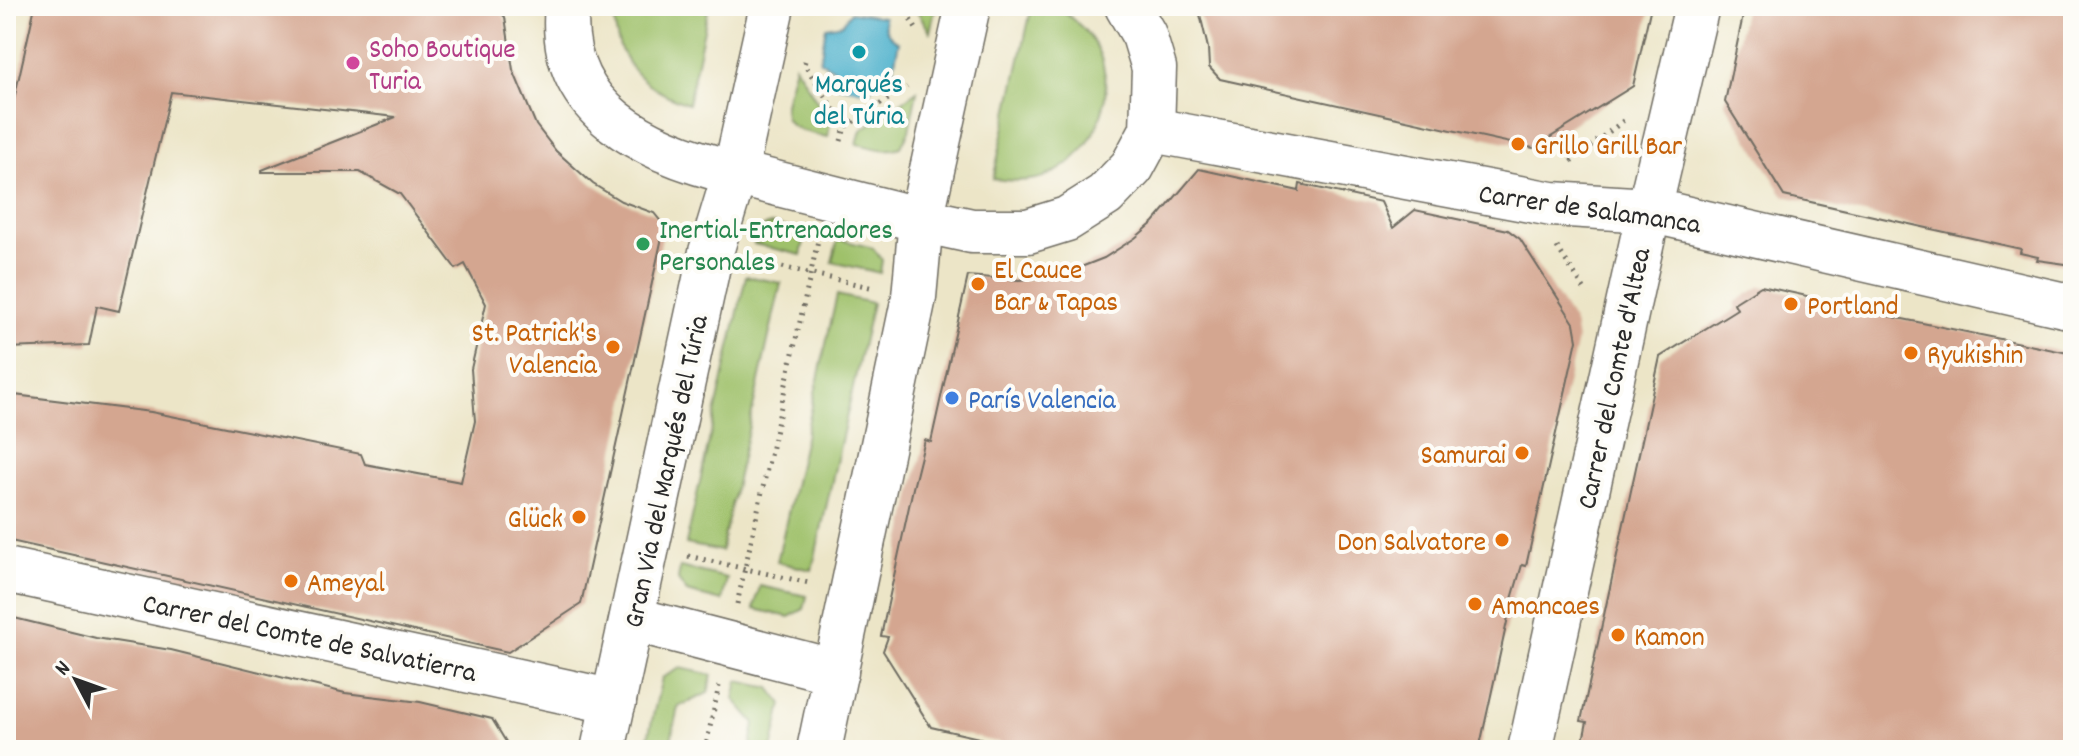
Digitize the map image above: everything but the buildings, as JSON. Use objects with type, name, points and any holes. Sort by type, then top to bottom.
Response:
[{"type":"street","points":[[567,6],[565,26],[571,65],[589,93],[614,122],[647,144],[689,162],[921,220],[972,231],[999,233],[1028,231],[1067,219],[1105,195],[1132,167],[1152,130],[1154,68],[1144,35],[1127,6]]},
{"type":"street","name":"Gran Via del Marqués del Túria","points":[[603,750],[711,252],[735,173],[772,6]]},
{"type":"street","points":[[819,750],[914,297],[921,220],[968,6]]},
{"type":"street","name":"Carrer del Comte d'Altea","points":[[1530,750],[1697,6]]},
{"type":"street","name":"Carrer de Salamanca","points":[[1152,130],[1552,204],[1649,210],[2073,307]]},
{"type":"street","name":"Carrer del Comte de Salvatierra","points":[[6,570],[614,702]]},
{"type":"street","points":[[632,619],[836,672]]},
{"type":"path","points":[[902,6],[920,36]]},
{"type":"path","points":[[807,51],[804,64],[845,127]]},
{"type":"path","points":[[841,141],[845,127],[911,84]]},
{"type":"path","points":[[737,604],[819,235]]},
{"type":"path","points":[[750,260],[876,288]]},
{"type":"path","points":[[683,555],[809,583]]},
{"type":"path","points":[[705,750],[721,678]]},
{"type":"green space","points":[[615,6],[709,6],[688,104],[656,89],[632,69],[618,41]]},
{"type":"green space","points":[[914,6],[936,6],[930,32]]},
{"type":"green space","points":[[1032,6],[1051,6],[1061,10],[1093,42],[1103,64],[1106,88],[1102,112],[1093,135],[1078,154],[1059,170],[1030,180],[993,179]]},
{"type":"green space","points":[[795,65],[830,123],[828,137],[809,133],[788,123],[785,107]]},
{"type":"green space","points":[[917,91],[909,131],[901,147],[884,149],[857,144],[861,130]]},
{"type":"green space","points":[[771,224],[806,232],[801,255],[754,244],[759,231]]},
{"type":"green space","points":[[838,239],[873,248],[882,260],[880,273],[832,262]]},
{"type":"green space","points":[[746,276],[781,283],[721,551],[686,544]]},
{"type":"green space","points":[[837,295],[872,303],[812,570],[777,562]]},
{"type":"green space","points":[[680,567],[727,578],[722,601],[687,592],[678,580]]},
{"type":"green space","points":[[760,586],[807,596],[804,609],[789,617],[754,609]]},
{"type":"green space","points":[[680,668],[712,675],[708,693],[678,707],[669,750],[645,750],[662,678]]},
{"type":"green space","points":[[738,681],[770,688],[782,704],[772,750],[750,750],[755,723],[734,699]]},
{"type":"water","points":[[851,12],[884,17],[887,32],[899,42],[892,76],[878,78],[869,92],[837,86],[834,69],[820,61],[826,27],[842,24]]},
{"type":"place","name":"Marqués del Túria","points":[[859,52]]},
{"type":"place","name":"Soho Boutique Turia","points":[[353,63]]},
{"type":"place","name":"Grillo Grill Bar","points":[[1518,144]]},
{"type":"place","name":"Inertial-Entrenadores Personales","points":[[643,244]]},
{"type":"place","name":"El Cauce Bar & Tapas","points":[[978,284]]},
{"type":"place","name":"Portland","points":[[1791,304]]},
{"type":"place","name":"St. Patrick's Valencia","points":[[613,347]]},
{"type":"place","name":"Ryukishin","points":[[1911,353]]},
{"type":"place","name":"París Valencia","points":[[952,398]]},
{"type":"place","name":"Samurai","points":[[1522,453]]},
{"type":"place","name":"Glück","points":[[579,517]]},
{"type":"place","name":"Don Salvatore","points":[[1502,540]]},
{"type":"place","name":"Ameyal","points":[[291,581]]},
{"type":"place","name":"Amancaes","points":[[1475,604]]},
{"type":"place","name":"Kamon","points":[[1618,635]]}]
